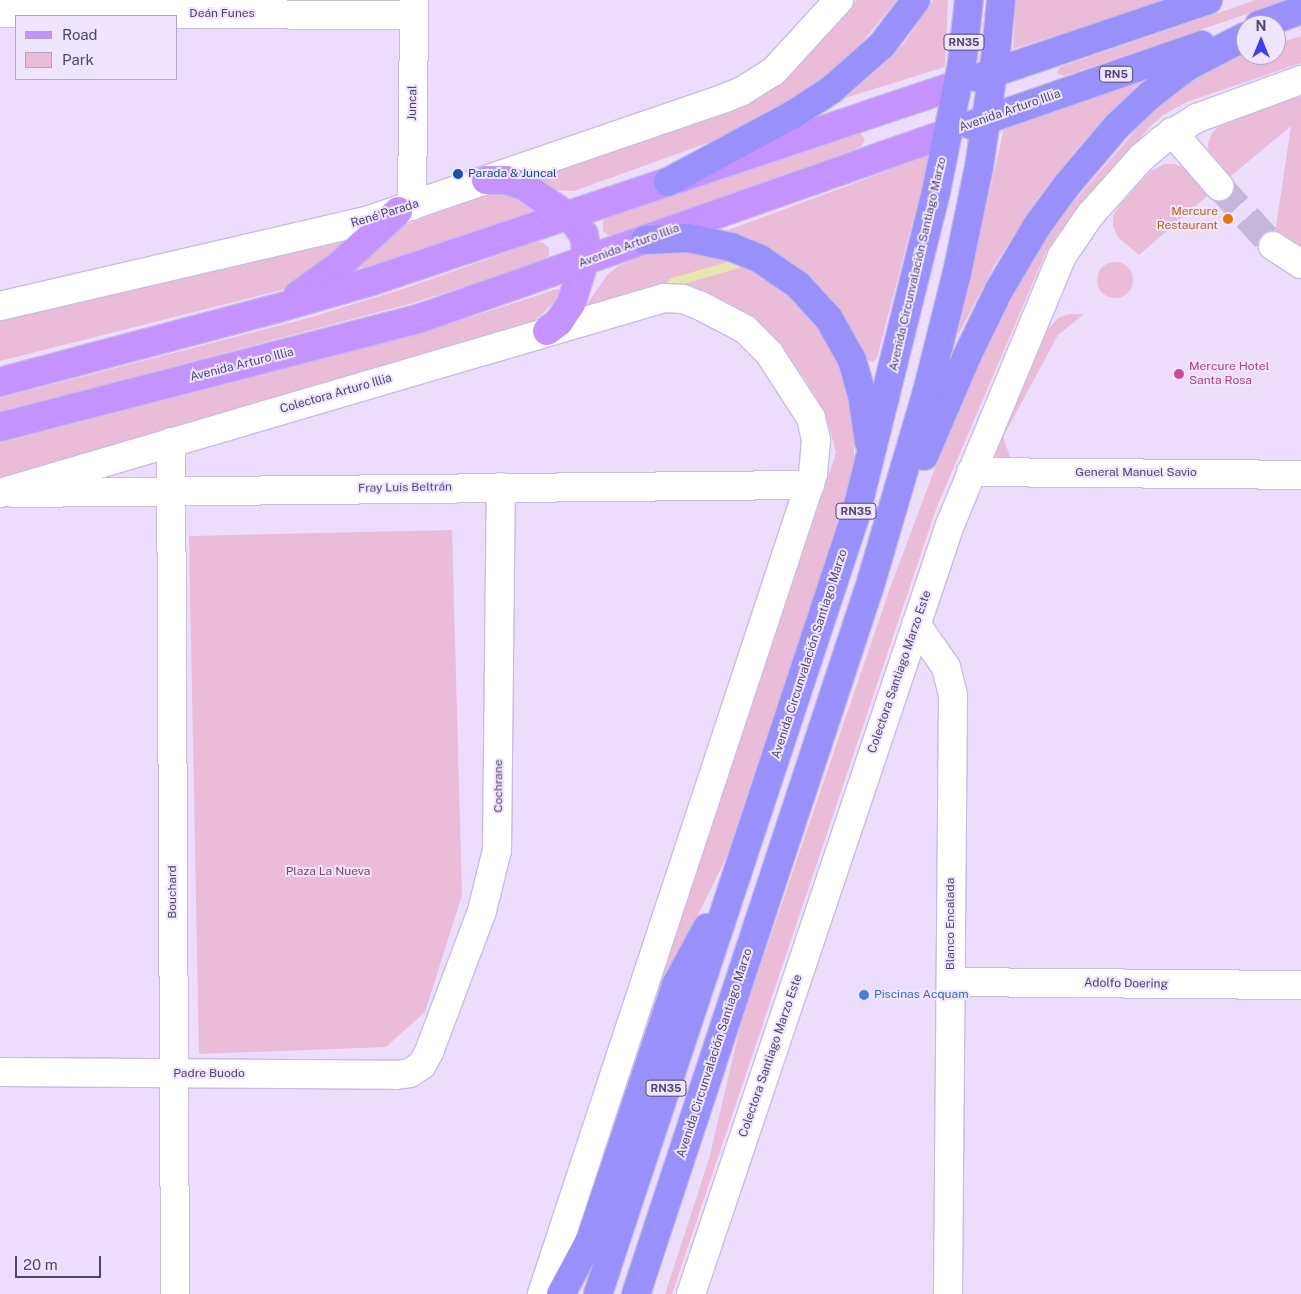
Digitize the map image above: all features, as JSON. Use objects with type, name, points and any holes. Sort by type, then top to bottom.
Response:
[{"type":"highway","points":[[668,182],[794,114],[831,90],[882,45],[916,0]]},
{"type":"highway","name":"Avenida Circunvalación Santiago Marzo","points":[[598,1294],[837,572],[870,462],[924,246],[957,85],[969,0]]},
{"type":"highway","name":"Avenida Circunvalación Santiago Marzo","points":[[636,1294],[871,582],[905,469],[948,314],[967,231],[987,120],[1001,0]]},
{"type":"highway","points":[[957,85],[1208,0]]},
{"type":"highway","points":[[1286,15],[1298,11]]},
{"type":"highway","points":[[1286,17],[1298,11]]},
{"type":"highway","name":"Avenida Arturo Illia","points":[[948,133],[1236,33]]},
{"type":"highway","points":[[871,582],[966,358],[999,290],[1037,226],[1100,145],[1150,95],[1188,66],[1236,41]]},
{"type":"highway","points":[[645,240],[688,238],[732,247],[774,267],[809,296],[837,333],[858,377],[868,427],[870,462]]},
{"type":"highway","points":[[561,1294],[591,1238],[676,985],[734,882]]},
{"type":"highway","points":[[655,1294],[701,1145],[724,1025]]},
{"type":"main road","points":[[0,382],[276,309],[404,271],[957,85]]},
{"type":"main road","name":"Avenida Arturo Illia","points":[[0,427],[386,328],[584,262],[948,133]]},
{"type":"main road","points":[[486,180],[518,183],[568,215],[584,235],[586,249],[584,262],[568,311],[559,322],[547,331]]},
{"type":"main road","points":[[276,309],[328,275],[405,209]]},
{"type":"street","name":"René Parada","points":[[0,306],[354,224],[405,209],[725,98],[758,82],[785,61],[839,0]]},
{"type":"street","name":"Deán Funes","points":[[0,13],[414,7]]},
{"type":"street","name":"Juncal","points":[[405,209],[414,7]]},
{"type":"street","name":"Colectora Santiago Marzo Este","points":[[691,1294],[953,518],[1055,270],[1069,243],[1090,215],[1142,157],[1172,132],[1210,113],[1301,80]]},
{"type":"street","points":[[1172,132],[1220,186]]},
{"type":"street","points":[[1273,246],[1301,264]]},
{"type":"street","name":"Colectora Arturo Illia","points":[[0,493],[547,331],[648,302],[673,298],[699,305],[745,329],[769,353],[811,418],[816,452],[810,484]]},
{"type":"street","name":"Bouchard","points":[[171,442],[175,1294]]},
{"type":"street","name":"General Manuel Savio","points":[[971,472],[1301,475]]},
{"type":"street","points":[[542,1294],[810,484]]},
{"type":"street","name":"Fray Luis Beltrán","points":[[0,493],[810,484]]},
{"type":"street","name":"Cochrane","points":[[417,1069],[429,1052],[479,920],[491,882],[498,850],[501,487]]},
{"type":"street","name":"Blanco Encalada","points":[[916,624],[946,667],[953,695],[948,1294]]},
{"type":"street","name":"Adolfo Doering","points":[[951,982],[1301,985]]},
{"type":"street","name":"Padre Buodo","points":[[0,1072],[396,1075],[410,1073],[417,1069]]},
{"type":"green space","points":[[857,0],[897,0],[853,53],[804,95],[724,137],[574,191],[554,190],[535,179],[536,177],[748,103],[769,92],[797,69]]},
{"type":"green space","points":[[933,0],[948,0],[945,67],[832,102],[865,81],[883,65],[905,42]]},
{"type":"green space","points":[[1016,0],[1169,0],[1013,49]]},
{"type":"green space","points":[[1256,0],[1288,0],[1244,15],[1236,15],[1236,18],[1064,76],[1057,73],[1060,67]]},
{"type":"green space","points":[[1301,36],[1301,63],[1187,102],[1163,115],[1148,129],[1057,235],[1046,252],[936,509],[672,1294],[665,1294],[709,1159],[741,1023],[890,588],[963,394],[995,323],[1046,235],[1148,116],[1173,94],[1214,68],[1236,58],[1236,65],[1286,65],[1286,41]]},
{"type":"green space","points":[[1141,81],[1074,152],[1037,199],[994,266],[957,337],[1004,128]]},
{"type":"green space","points":[[1301,97],[1301,246],[1294,247],[1275,233],[1291,126],[1226,180],[1209,155],[1208,144],[1211,135],[1219,125]]},
{"type":"green space","points":[[861,134],[865,140],[861,147],[615,236],[608,235],[603,231],[603,221],[608,216]]},
{"type":"green space","points":[[930,155],[877,358],[873,362],[865,359],[840,314],[825,294],[799,267],[757,241],[723,232]]},
{"type":"green space","points":[[1165,164],[1174,164],[1187,168],[1212,192],[1139,255],[1118,237],[1113,227],[1113,216],[1118,207],[1151,171]]},
{"type":"green space","points":[[493,192],[504,193],[531,204],[533,211],[365,268],[360,267],[360,264],[394,229]]},
{"type":"green space","points":[[340,241],[343,245],[286,289],[0,361],[0,318]]},
{"type":"green space","points":[[535,242],[542,242],[549,248],[549,255],[545,261],[413,303],[0,412],[0,398],[308,318],[409,287]]},
{"type":"green space","points":[[686,248],[738,263],[755,273],[795,302],[817,327],[839,365],[848,392],[854,425],[854,459],[851,478],[736,838],[676,959],[580,1238],[575,1239],[836,453],[829,426],[807,382],[776,339],[757,322],[672,282],[590,307],[586,305],[608,274],[618,266],[646,254]]},
{"type":"green space","points":[[1115,262],[1122,263],[1128,267],[1132,273],[1132,287],[1128,293],[1122,297],[1115,298],[1108,297],[1102,293],[1098,287],[1097,280],[1098,273],[1102,267],[1108,263]]},
{"type":"green space","points":[[557,289],[560,290],[561,295],[528,325],[0,483],[0,443],[422,333]]},
{"type":"green space","points":[[1069,314],[1084,314],[1058,335],[1003,437],[1013,465],[997,459],[994,451],[996,442],[1046,332],[1058,318]]},
{"type":"green space","name":"Plaza La Nueva","points":[[452,530],[462,895],[425,1012],[386,1047],[199,1054],[189,536]]},
{"type":"waterway","points":[[672,282],[738,263]]},
{"type":"tunnel","points":[[1219,186],[1273,246]]},
{"type":"place","name":"Parada & Juncal","points":[[458,174]]},
{"type":"place","name":"Mercure Restaurant","points":[[1228,219]]},
{"type":"place","name":"Mercure Hotel Santa Rosa","points":[[1179,374]]},
{"type":"place","name":"Piscinas Acquam","points":[[864,995]]}]
